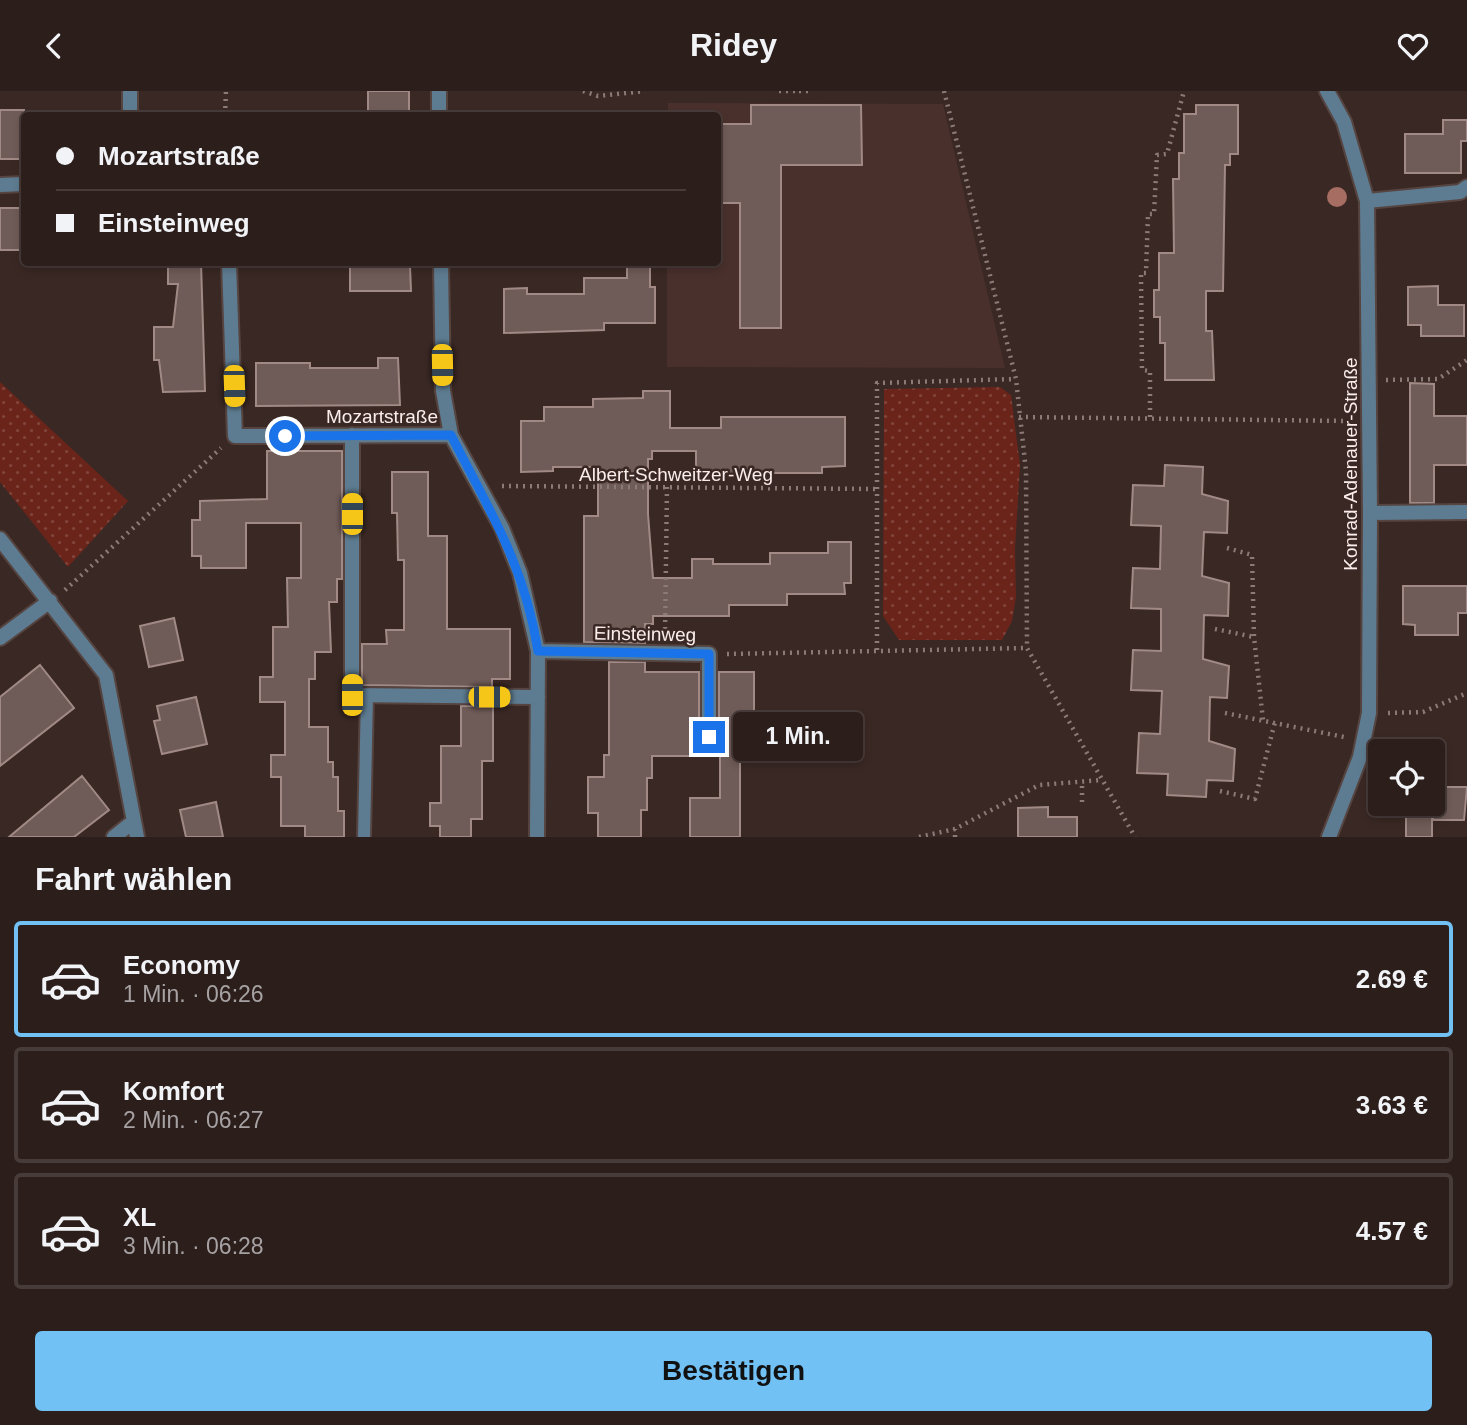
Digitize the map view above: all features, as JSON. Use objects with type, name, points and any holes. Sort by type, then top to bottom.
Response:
[{"type":"street","points":[[130,91],[130,112]]},
{"type":"street","points":[[439,91],[439,112]]},
{"type":"street","name":"Konrad-Adenauer-Straße","points":[[1327,91],[1344,122],[1367,201],[1370,513],[1369,713],[1363,741],[1329,837]]},
{"type":"street","points":[[0,185],[21,184]]},
{"type":"street","points":[[1367,201],[1460,192],[1467,187]]},
{"type":"street","points":[[229,266],[235,436]]},
{"type":"street","points":[[441,266],[443,391],[451,435],[502,529],[520,573],[538,651],[537,837]]},
{"type":"street","points":[[352,435],[352,695],[538,697]]},
{"type":"street","name":"Mozartstraße","points":[[235,436],[451,435]]},
{"type":"street","points":[[1370,513],[1467,512]]},
{"type":"street","points":[[0,539],[106,674],[138,837]]},
{"type":"street","points":[[0,639],[50,601]]},
{"type":"street","name":"Einsteinweg","points":[[538,651],[709,654],[709,737]]},
{"type":"street","points":[[114,837],[134,821]]},
{"type":"lane","points":[[364,837],[367,695]]},
{"type":"path","points":[[225,112],[226,91]]},
{"type":"path","points":[[583,91],[598,96],[645,91]]},
{"type":"path","points":[[779,91],[809,91]]},
{"type":"path","points":[[944,91],[1016,379],[1026,471],[1027,648],[1135,837]]},
{"type":"path","points":[[1150,417],[1150,371],[1142,370],[1141,273],[1146,273],[1148,214],[1154,214],[1157,155],[1167,154],[1184,91]]},
{"type":"path","points":[[1368,380],[1438,379],[1467,360]]},
{"type":"path","points":[[877,650],[877,383],[1016,379]]},
{"type":"path","points":[[1019,417],[1368,421]]},
{"type":"path","points":[[50,601],[76,582],[235,436]]},
{"type":"path","name":"Albert-Schweitzer-Weg","points":[[476,485],[876,489]]},
{"type":"path","points":[[664,654],[667,487]]},
{"type":"path","points":[[1227,548],[1252,555],[1254,637],[1263,720]]},
{"type":"path","points":[[1215,629],[1254,637]]},
{"type":"path","points":[[709,654],[1027,648]]},
{"type":"path","points":[[1369,713],[1423,712],[1467,693]]},
{"type":"path","points":[[1225,713],[1363,741]]},
{"type":"path","points":[[1220,791],[1255,799],[1275,722]]},
{"type":"path","points":[[919,837],[955,829],[1039,785],[1102,780]]},
{"type":"path","points":[[1082,781],[1082,802]]},
{"type":"path","points":[[955,829],[955,837]]},
{"type":"shaded area","points":[[668,103],[943,104],[1005,368],[667,367],[667,266],[721,266],[721,112],[668,112]]},
{"type":"shaded area","points":[[0,382],[128,501],[68,567],[0,482]]},
{"type":"shaded area","points":[[1000,387],[1011,395],[1020,465],[1015,549],[1016,597],[1012,621],[1002,640],[899,640],[883,616],[884,389]]},
{"type":"building","points":[[368,91],[409,91],[409,112],[368,112]]},
{"type":"building","points":[[751,105],[861,105],[862,165],[781,165],[781,328],[740,328],[740,203],[721,203],[721,124],[751,124]]},
{"type":"building","points":[[1196,105],[1238,105],[1238,154],[1230,154],[1230,165],[1225,165],[1223,291],[1206,291],[1206,331],[1212,331],[1214,380],[1165,380],[1165,343],[1160,343],[1160,317],[1154,317],[1154,290],[1159,290],[1159,253],[1174,253],[1173,179],[1179,179],[1179,153],[1184,153],[1184,114],[1196,114]]},
{"type":"building","points":[[0,110],[24,110],[21,112],[21,159],[0,159]]},
{"type":"building","points":[[1443,120],[1467,120],[1467,141],[1461,141],[1461,173],[1405,173],[1405,134],[1443,134]]},
{"type":"building","points":[[0,208],[21,208],[21,250],[0,250]]},
{"type":"building","points":[[168,266],[201,266],[205,391],[163,392],[159,360],[154,360],[154,327],[173,327],[178,284],[168,284]]},
{"type":"building","points":[[350,266],[410,266],[411,291],[350,291]]},
{"type":"building","points":[[627,266],[650,266],[650,287],[655,287],[655,323],[604,323],[604,330],[504,333],[504,289],[527,288],[527,294],[584,294],[584,278],[627,278]]},
{"type":"building","points":[[1438,286],[1438,305],[1464,305],[1464,336],[1421,336],[1421,325],[1408,325],[1408,287]]},
{"type":"building","points":[[378,358],[398,358],[400,405],[256,406],[256,363],[310,363],[310,368],[378,368]]},
{"type":"building","points":[[1410,383],[1434,384],[1434,416],[1467,416],[1467,465],[1434,465],[1434,503],[1410,503]]},
{"type":"building","points":[[643,391],[670,391],[670,428],[721,428],[721,417],[845,417],[845,466],[822,467],[822,473],[696,473],[696,451],[652,451],[652,459],[648,459],[648,514],[653,578],[692,578],[692,559],[713,559],[713,564],[770,564],[770,553],[828,553],[828,542],[851,542],[851,583],[844,583],[845,594],[787,594],[787,605],[729,605],[729,616],[653,616],[653,624],[645,624],[645,643],[584,642],[584,516],[598,516],[598,467],[553,467],[553,471],[521,472],[521,421],[544,421],[544,407],[593,407],[593,399],[643,398]]},
{"type":"building","points":[[267,451],[342,451],[342,579],[337,579],[337,602],[329,602],[331,652],[315,652],[315,679],[309,679],[309,727],[328,727],[328,762],[333,762],[333,777],[338,777],[338,811],[344,811],[344,837],[305,837],[305,826],[281,826],[281,777],[271,777],[271,755],[285,755],[285,702],[260,702],[260,677],[273,677],[273,627],[288,627],[287,578],[301,578],[301,523],[246,523],[246,568],[201,568],[201,556],[192,556],[192,520],[200,520],[200,501],[267,499]]},
{"type":"building","points":[[1165,465],[1203,467],[1202,494],[1228,501],[1227,533],[1204,532],[1202,576],[1229,583],[1228,616],[1204,615],[1203,659],[1229,666],[1227,698],[1210,697],[1209,741],[1235,749],[1233,781],[1207,780],[1206,797],[1167,795],[1168,774],[1137,773],[1139,733],[1160,734],[1162,691],[1131,690],[1133,650],[1161,651],[1161,609],[1131,608],[1133,568],[1160,569],[1161,526],[1131,525],[1133,485],[1164,486]]},
{"type":"building","points":[[392,472],[428,472],[428,536],[447,536],[447,629],[510,629],[510,679],[492,679],[492,687],[362,685],[362,644],[387,644],[386,630],[404,630],[404,560],[398,560],[397,513],[392,513]]},
{"type":"building","points":[[1403,586],[1467,586],[1467,613],[1458,613],[1458,635],[1415,635],[1415,625],[1403,624]]},
{"type":"building","points":[[174,618],[183,660],[149,667],[140,626]]},
{"type":"building","points":[[609,662],[645,662],[645,672],[699,672],[699,737],[708,747],[714,745],[719,738],[719,672],[754,672],[754,759],[740,759],[740,837],[690,837],[690,798],[720,798],[720,756],[652,756],[652,778],[647,778],[647,810],[641,810],[641,837],[598,837],[598,813],[588,813],[588,777],[604,777],[604,755],[609,755]]},
{"type":"building","points":[[40,665],[74,708],[0,766],[0,697]]},
{"type":"building","points":[[196,697],[207,744],[162,754],[154,721],[160,720],[157,706]]},
{"type":"building","points":[[461,706],[493,706],[493,761],[482,761],[482,819],[471,819],[471,837],[440,837],[440,826],[430,826],[430,803],[441,803],[441,746],[461,746]]},
{"type":"building","points":[[82,776],[109,810],[74,837],[9,837]]},
{"type":"building","points":[[1445,787],[1467,787],[1464,820],[1433,820],[1433,816],[1445,816]]},
{"type":"building","points":[[216,802],[223,837],[186,837],[180,810]]},
{"type":"building","points":[[1048,807],[1048,817],[1077,817],[1077,837],[1018,837],[1018,808]]},
{"type":"building","points":[[1406,816],[1432,816],[1432,837],[1406,837]]},
{"type":"route","points":[[285,436],[451,435],[502,529],[520,573],[533,617],[538,651],[709,654],[709,737]]}]
